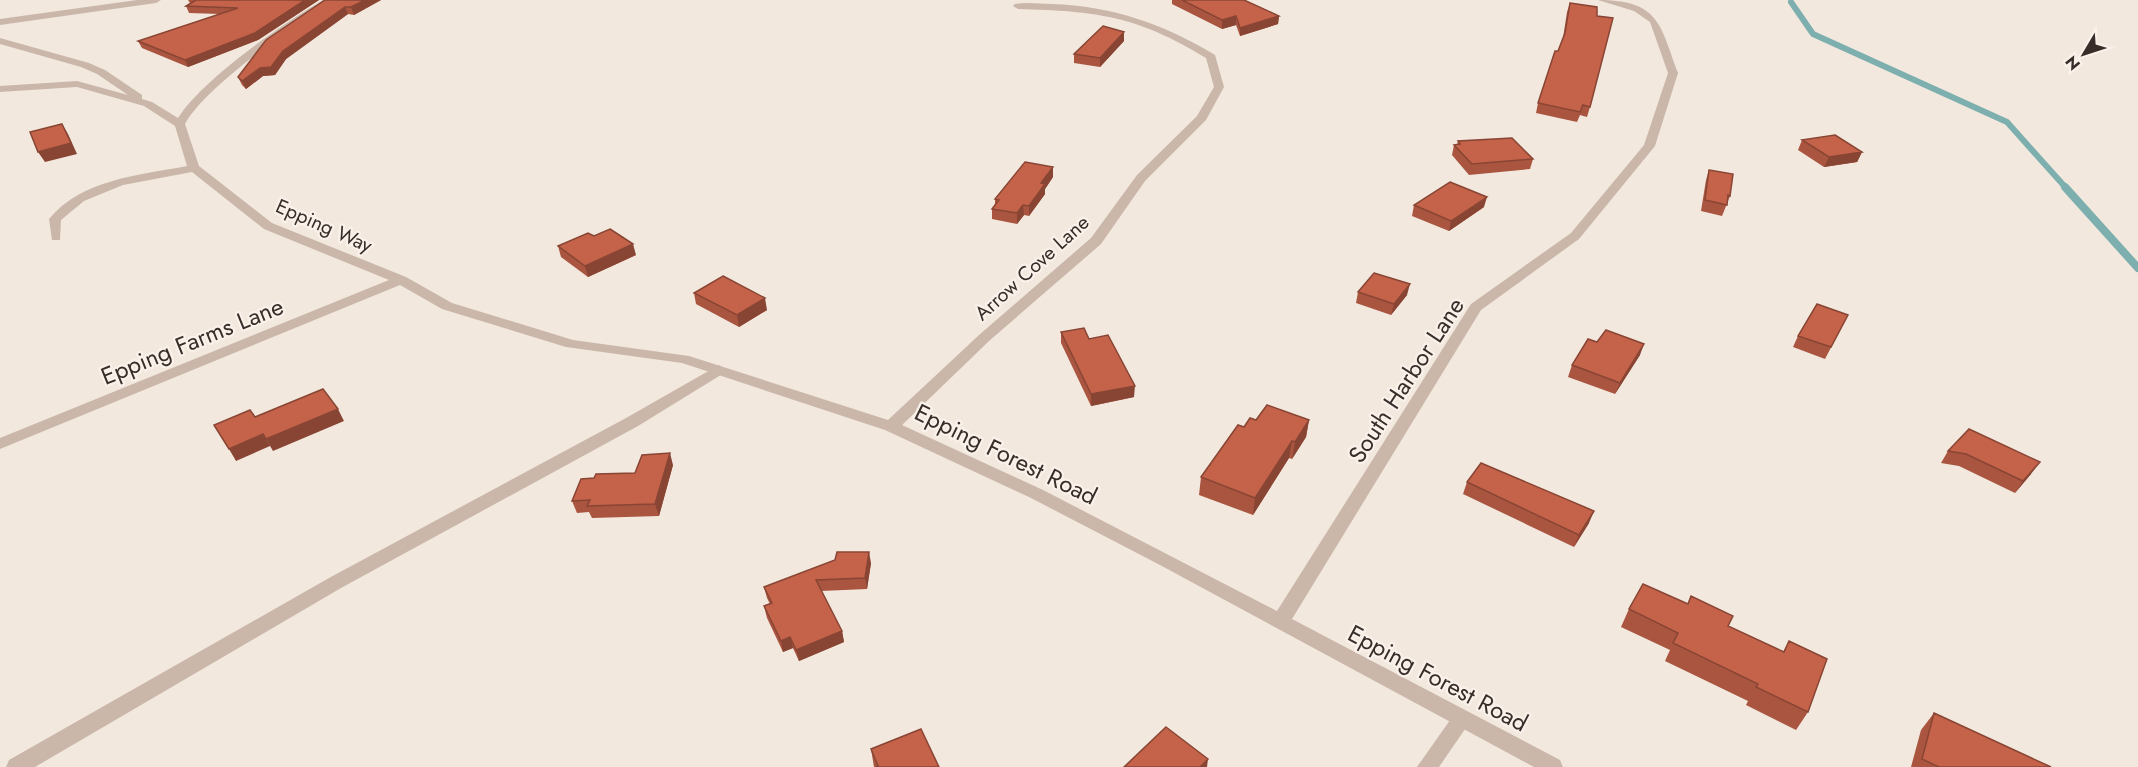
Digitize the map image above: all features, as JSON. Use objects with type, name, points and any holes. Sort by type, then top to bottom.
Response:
[{"type":"street","points":[[0,22],[156,0]]},
{"type":"street","points":[[180,124],[192,105],[259,47],[288,25],[329,0]]},
{"type":"street","name":"South Harbor Lane","points":[[1281,621],[1476,307],[1576,235],[1649,146],[1673,73],[1654,21],[1647,14],[1633,8],[1604,0]]},
{"type":"street","name":"Arrow Cove Lane","points":[[891,426],[984,338],[1096,241],[1141,178],[1202,118],[1219,87],[1211,57],[1180,38],[1111,13],[1076,8],[1018,6]]},
{"type":"street","points":[[0,41],[85,65],[101,72],[180,124],[194,168],[120,182],[80,198],[55,219],[56,237]]},
{"type":"street","points":[[0,89],[77,84],[148,104]]},
{"type":"street","name":"Epping Way","points":[[194,168],[268,226],[401,280]]},
{"type":"street","name":"Epping Forest Road","points":[[401,280],[447,306],[571,345],[684,359],[891,426],[1037,494],[1281,621],[1553,767]]},
{"type":"street","name":"Epping Farms Lane","points":[[0,444],[401,280]]},
{"type":"street","points":[[16,767],[335,583],[632,422],[719,370]]},
{"type":"street","points":[[1427,767],[1461,719]]},
{"type":"building","points":[[196,0],[305,0],[255,33],[185,60],[138,41],[238,8],[186,6]]},
{"type":"building","points":[[325,0],[365,0],[351,7],[345,7],[283,51],[271,67],[260,68],[242,81],[238,77],[266,40]]},
{"type":"building","points":[[1182,0],[1244,0],[1279,16],[1240,28],[1236,16],[1222,20]]},
{"type":"building","points":[[1570,3],[1597,7],[1597,16],[1613,18],[1590,107],[1583,105],[1580,112],[1538,103],[1555,51],[1558,51],[1565,33]]},
{"type":"building","points":[[1103,26],[1124,32],[1100,58],[1074,54]]},
{"type":"building","points":[[62,124],[71,143],[38,152],[30,132]]},
{"type":"building","points":[[1835,135],[1862,152],[1829,157],[1802,140]]},
{"type":"building","points":[[1512,138],[1533,159],[1472,164],[1454,145],[1460,144],[1458,141]]},
{"type":"building","points":[[1025,162],[1053,167],[1041,183],[1045,184],[1029,206],[1023,205],[1017,213],[992,209],[999,200],[995,199]]},
{"type":"building","points":[[1709,170],[1733,174],[1727,205],[1705,200]]},
{"type":"building","points":[[1450,182],[1487,197],[1451,221],[1414,205]]},
{"type":"building","points":[[610,229],[633,244],[585,266],[558,246],[588,233],[594,236]]},
{"type":"building","points":[[1374,273],[1410,284],[1394,304],[1358,292]]},
{"type":"building","points":[[723,276],[765,298],[737,315],[694,293]]},
{"type":"building","points":[[1817,304],[1848,315],[1831,347],[1798,336]]},
{"type":"building","points":[[1084,328],[1089,339],[1108,335],[1135,386],[1091,394],[1061,332]]},
{"type":"building","points":[[1606,330],[1644,344],[1620,383],[1572,365],[1588,339],[1597,342]]},
{"type":"building","points":[[323,389],[338,409],[266,439],[263,434],[229,449],[214,425],[250,410],[255,417]]},
{"type":"building","points":[[1267,405],[1309,420],[1295,442],[1292,441],[1255,498],[1201,477],[1238,425],[1244,427],[1250,418],[1256,420]]},
{"type":"building","points":[[1969,429],[2040,462],[2023,481],[1966,454],[1948,451]]},
{"type":"building","points":[[670,453],[655,504],[587,506],[590,500],[572,501],[581,479],[594,478],[596,474],[635,473],[642,455]]},
{"type":"building","points":[[1481,463],[1594,511],[1579,535],[1467,482]]},
{"type":"building","points":[[837,552],[869,552],[865,578],[816,580],[842,631],[796,650],[790,637],[781,641],[764,606],[772,603],[764,587],[835,560]]},
{"type":"building","points":[[1643,584],[1688,604],[1691,596],[1733,616],[1728,626],[1784,652],[1789,641],[1827,659],[1808,712],[1756,687],[1758,684],[1673,643],[1678,633],[1629,609]]},
{"type":"building","points":[[1934,713],[2051,767],[1939,767],[1922,759]]},
{"type":"building","points":[[1166,727],[1208,759],[1200,767],[1124,767]]},
{"type":"building","points":[[921,729],[939,767],[876,767],[878,766],[871,749]]},
{"type":"waterway","points":[[1791,2],[1813,34],[2007,122],[2067,189]]},
{"type":"waterway","points":[[2065,187],[2138,268]]}]
